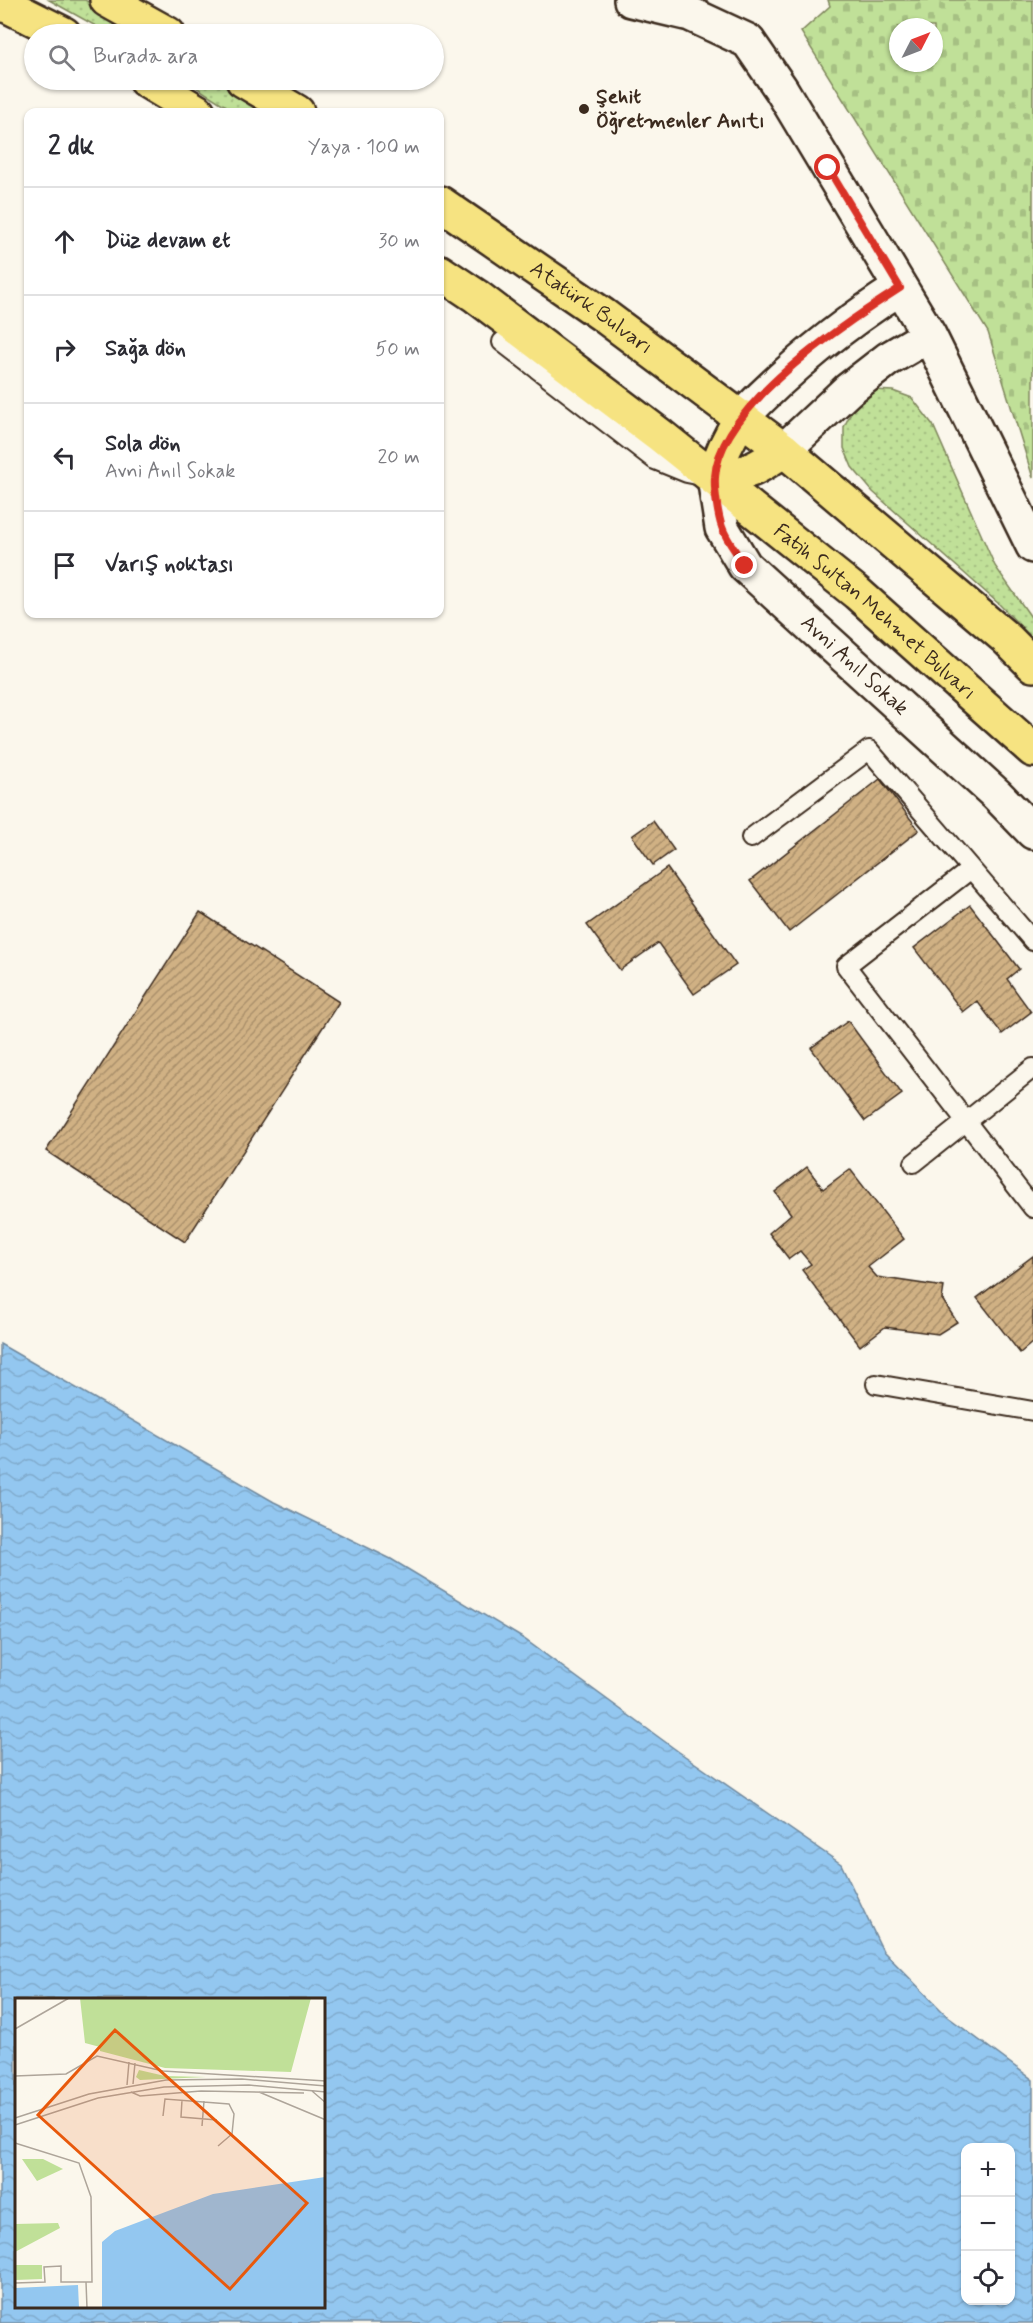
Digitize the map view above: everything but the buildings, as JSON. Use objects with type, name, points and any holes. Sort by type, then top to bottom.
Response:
[{"type":"main road","points":[[107,0],[150,24]]},
{"type":"main road","points":[[0,2],[44,24]]},
{"type":"main road","points":[[162,90],[191,108]]},
{"type":"main road","points":[[260,90],[290,108]]},
{"type":"main road","name":"Atatürk Bulvarı","points":[[444,206],[603,315],[742,417]]},
{"type":"main road","points":[[444,275],[476,296],[714,477],[738,476],[762,465],[784,450]]},
{"type":"main road","points":[[714,477],[718,460],[727,440],[742,417],[1007,639],[1033,665]]},
{"type":"main road","name":"Fatih Sultan Mehmet Bulvarı","points":[[714,477],[857,593],[1033,750]]},
{"type":"street","points":[[631,0],[690,14],[748,41],[781,89],[929,335],[1033,546]]},
{"type":"street","points":[[742,417],[796,363],[851,319],[900,288]]},
{"type":"street","points":[[784,450],[848,390],[888,359],[929,335]]},
{"type":"street","name":"Avni Anıl Sokak","points":[[714,477],[722,528],[745,566],[997,795],[1033,832]]},
{"type":"lane","points":[[502,342],[655,460],[687,473],[714,477]]},
{"type":"lane","points":[[751,838],[869,750],[1033,940]]},
{"type":"lane","points":[[971,869],[846,966],[1033,1208]]},
{"type":"lane","points":[[914,1163],[1033,1068]]},
{"type":"lane","points":[[876,1384],[1033,1411]]},
{"type":"green space","points":[[49,0],[85,0],[130,24],[92,24]]},
{"type":"green space","points":[[828,0],[1033,0],[1033,478],[988,332],[801,32],[830,6]]},
{"type":"green space","points":[[201,90],[237,90],[266,108],[229,108]]},
{"type":"green space","points":[[873,390],[893,391],[912,398],[933,425],[995,566],[1033,620],[1033,639],[999,604],[873,492],[852,467],[844,448],[844,427],[854,406]]},
{"type":"water","points":[[0,1344],[274,1502],[391,1559],[524,1639],[679,1752],[841,1864],[883,1951],[948,2017],[1033,2080],[1033,2323],[0,2323]]},
{"type":"place","name":"Şehit Öğretmenler Anıtı","points":[[584,109]]},
{"type":"route","points":[[745,566],[722,528],[714,477],[718,460],[727,440],[742,417],[796,363],[851,319],[900,288],[828,168]]}]
